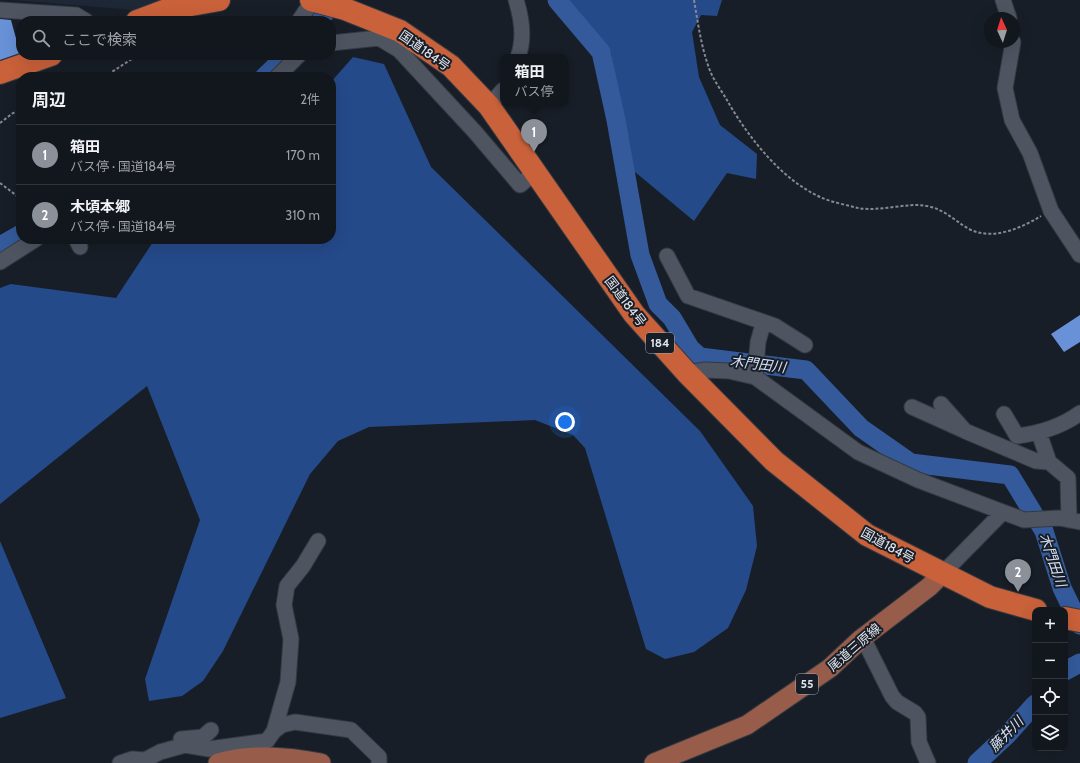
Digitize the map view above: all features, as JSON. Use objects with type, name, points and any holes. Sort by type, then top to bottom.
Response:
[{"type":"highway","points":[[176,15],[219,0]]},
{"type":"highway","name":"国道184号","points":[[313,0],[345,9],[400,31],[451,66],[489,106],[634,314],[687,373],[774,461],[867,535],[990,597],[1032,609]]},
{"type":"highway","points":[[0,73],[37,60]]},
{"type":"highway","points":[[1068,619],[1080,621]]},
{"type":"main road","name":"尾道三原線","points":[[654,763],[747,725],[830,668],[861,639],[929,586],[942,574]]},
{"type":"main road","points":[[218,763],[260,757],[295,758],[316,762]]},
{"type":"street","points":[[302,16],[313,0]]},
{"type":"street","points":[[516,0],[521,16],[522,29],[521,49],[519,54]]},
{"type":"street","points":[[1003,0],[1007,12]]},
{"type":"street","points":[[0,10],[76,16]]},
{"type":"street","points":[[336,42],[379,38],[399,50],[475,132],[520,185],[535,172]]},
{"type":"street","points":[[1012,48],[1005,88],[1012,120],[1030,153],[1051,211],[1080,255]]},
{"type":"street","points":[[282,72],[294,60]]},
{"type":"street","points":[[489,106],[500,93]]},
{"type":"street","points":[[0,262],[28,244]]},
{"type":"street","points":[[667,256],[688,296],[763,324],[775,326],[805,345]]},
{"type":"street","points":[[755,377],[758,342],[763,324]]},
{"type":"street","points":[[687,373],[705,370],[729,371],[755,377],[858,452],[918,480],[1002,513],[1024,520],[1047,518],[1075,521],[1068,478],[1049,462],[1039,433]]},
{"type":"street","points":[[941,404],[965,431]]},
{"type":"street","points":[[912,407],[1036,461],[1049,462]]},
{"type":"street","points":[[1004,414],[1018,436],[1039,433],[1068,422],[1080,413]]},
{"type":"street","points":[[942,574],[1002,513]]},
{"type":"street","points":[[274,731],[288,682],[291,639],[284,605],[287,586],[303,566],[318,541]]},
{"type":"street","points":[[861,639],[866,644],[892,696],[897,702],[915,713],[918,717],[919,742],[928,763]]},
{"type":"street","points":[[120,763],[132,759],[145,762],[160,752],[185,744],[209,749],[267,741],[274,731],[282,725],[295,722],[351,730],[379,756],[379,763]]},
{"type":"street","points":[[145,762],[150,750],[172,740],[203,737],[211,730]]},
{"type":"path","points":[[694,0],[703,51],[709,70],[743,126],[756,145],[786,175],[820,197],[858,208],[875,209],[926,205],[940,210],[971,230],[985,233],[1000,233],[1023,227],[1051,211]]},
{"type":"path","points":[[112,72],[130,60]]},
{"type":"path","points":[[0,123],[16,112]]},
{"type":"path","points":[[0,183],[16,195]]},
{"type":"shaded area","points":[[13,0],[160,0],[132,10]]},
{"type":"shaded area","points":[[566,0],[722,0],[717,16],[701,15],[692,32],[699,77],[720,125],[757,154],[756,179],[727,173],[694,221],[629,167],[611,53]]},
{"type":"shaded area","points":[[353,57],[384,64],[431,167],[700,431],[753,506],[757,546],[746,590],[728,628],[694,652],[665,659],[646,649],[585,448],[573,435],[535,420],[369,427],[338,441],[310,474],[223,651],[203,681],[182,696],[149,701],[145,679],[200,520],[147,386],[0,504],[0,288],[11,284],[116,298],[152,244],[336,244],[336,76]]},
{"type":"shaded area","points":[[0,541],[66,698],[0,718]]},
{"type":"building","points":[[0,19],[11,20],[16,38],[16,54],[0,60]]},
{"type":"building","points":[[1080,315],[1080,342],[1064,352],[1051,334]]},
{"type":"waterway","name":"木門田川","points":[[322,16],[336,0]]},
{"type":"waterway","name":"木門田川","points":[[557,0],[601,52],[616,120],[640,255],[658,304],[672,318],[690,348],[700,357],[806,370],[861,428],[911,463],[1010,475],[1044,531],[1062,588],[1080,625]]},
{"type":"waterway","name":"木門田川","points":[[269,72],[282,60]]},
{"type":"waterway","name":"木門田川","points":[[0,246],[16,237]]},
{"type":"waterway","name":"藤井川","points":[[1068,669],[1080,663]]},
{"type":"waterway","name":"藤井川","points":[[977,763],[1008,734],[1032,707]]},
{"type":"place","name":"箱田","points":[[534,152]]},
{"type":"place","name":"木頃本郷","points":[[1018,592]]}]
